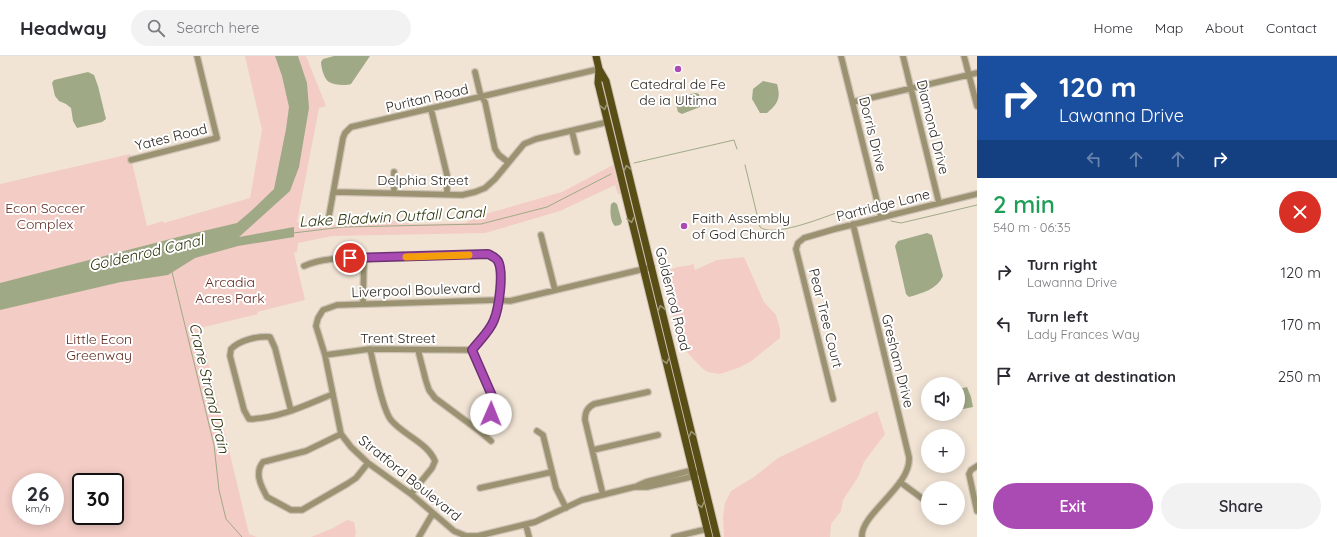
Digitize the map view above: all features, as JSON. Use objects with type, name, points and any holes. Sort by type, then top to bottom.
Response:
[{"type":"main road","name":"Goldenrod Road","points":[[596,56],[599,69],[606,81],[718,537]]},
{"type":"main road","name":"Goldenrod Road","points":[[599,69],[598,82],[709,537]]},
{"type":"main road","points":[[621,178],[629,192],[634,195]]},
{"type":"main road","points":[[707,529],[714,537]]},
{"type":"street","name":"Yates Road","points":[[131,160],[217,138],[197,56]]},
{"type":"street","name":"Dorris Drive","points":[[842,56],[881,217]]},
{"type":"street","name":"Diamond Drive","points":[[903,56],[940,203]]},
{"type":"street","points":[[964,56],[977,106]]},
{"type":"street","name":"Puritan Road","points":[[330,216],[343,138],[345,133],[351,127],[599,69]]},
{"type":"street","points":[[475,72],[482,97],[485,102],[495,149],[499,155],[508,162]]},
{"type":"street","points":[[853,102],[977,73]]},
{"type":"street","points":[[431,109],[447,175],[447,194]]},
{"type":"street","name":"Delphia Street","points":[[335,192],[462,194],[475,192],[485,188],[524,144],[536,139],[608,122]]},
{"type":"street","points":[[572,131],[577,152]]},
{"type":"street","points":[[394,172],[394,193]]},
{"type":"street","name":"Partridge Lane","points":[[798,243],[804,238],[853,224],[977,194]]},
{"type":"street","name":"Gresham Drive","points":[[853,224],[910,464],[900,482],[865,525],[862,537]]},
{"type":"street","points":[[541,235],[555,290]]},
{"type":"street","name":"Pear Tree Court","points":[[798,243],[796,249],[833,399]]},
{"type":"street","points":[[304,266],[311,263],[336,258],[364,259],[488,254],[495,257],[499,263],[500,272],[498,300],[494,320],[490,328],[472,350],[493,398],[491,414],[478,430]]},
{"type":"street","points":[[363,303],[364,259]]},
{"type":"street","name":"Liverpool Boulevard","points":[[323,310],[337,305],[363,303],[510,301],[652,267]]},
{"type":"street","name":"Stratford Boulevard","points":[[323,310],[318,318],[316,326],[324,355],[341,434],[351,447],[368,463],[411,494],[454,531],[466,536],[478,536],[526,525],[546,518],[582,500],[634,487],[647,487],[690,477],[693,474],[702,472]]},
{"type":"street","points":[[291,411],[276,348],[270,337],[262,336],[235,345],[231,349],[230,356],[244,410],[249,419],[259,419],[291,411],[333,394]]},
{"type":"street","points":[[370,349],[385,408],[389,418],[397,427],[429,451],[435,461],[432,468],[411,494]]},
{"type":"street","name":"Trent Street","points":[[324,355],[370,349],[472,350]]},
{"type":"street","points":[[418,350],[429,390],[435,398],[491,441]]},
{"type":"street","points":[[603,495],[585,420],[585,413],[589,407],[594,404],[648,392]]},
{"type":"street","points":[[537,432],[543,435],[556,488],[566,508]]},
{"type":"street","points":[[341,434],[306,451],[263,462],[259,467],[258,472],[267,497],[291,510],[302,510],[356,478],[368,463]]},
{"type":"street","points":[[593,450],[658,435]]},
{"type":"street","points":[[977,466],[971,470],[969,474],[969,480],[977,511]]},
{"type":"street","points":[[480,488],[552,472]]},
{"type":"street","points":[[900,482],[921,498]]},
{"type":"street","points":[[419,537],[433,513]]},
{"type":"street","points":[[526,525],[529,537]]},
{"type":"street","points":[[678,537],[707,529]]},
{"type":"green space","name":"Little Econ Greenway","points":[[245,56],[306,56],[326,106],[319,108],[297,222],[322,227],[352,222],[388,220],[412,224],[465,223],[482,215],[562,192],[613,165],[620,194],[618,194],[615,185],[560,211],[485,233],[332,236],[298,243],[297,252],[294,253],[305,300],[257,312],[258,314],[200,328],[249,534],[257,537],[0,537],[0,184],[130,154],[147,226],[163,221],[164,223],[250,198],[262,130]]},
{"type":"green space","points":[[744,257],[764,302],[776,315],[780,329],[780,338],[750,362],[738,368],[720,374],[708,372],[703,369],[678,343],[672,306],[661,272],[691,265],[693,263],[695,270],[717,260]]},
{"type":"green space","points":[[877,411],[885,434],[864,462],[858,477],[843,500],[841,511],[831,524],[830,537],[724,537],[723,517],[725,503],[731,491],[754,477],[778,458]]},
{"type":"green space","points":[[347,520],[354,522],[356,532],[355,537],[311,537],[333,528]]},
{"type":"water","name":"Goldenrod Canal","points":[[275,56],[298,56],[307,83],[309,108],[299,167],[290,191],[239,237],[294,227],[294,237],[238,246],[195,258],[168,275],[121,282],[0,310],[0,283],[237,223],[251,211],[274,189],[286,129],[289,107],[282,76]]},
{"type":"water","points":[[334,56],[370,56],[351,84],[343,85],[329,82],[322,70],[321,62],[323,59]]},
{"type":"water","points":[[88,72],[94,75],[106,119],[102,122],[77,128],[73,121],[71,108],[59,101],[55,96],[52,83],[54,80]]},
{"type":"water","points":[[763,81],[777,84],[779,93],[776,104],[767,113],[760,113],[752,99],[753,89]]},
{"type":"water","points":[[696,93],[699,94],[701,104],[700,107],[682,114],[678,112],[675,100],[677,97]]},
{"type":"water","points":[[614,202],[617,204],[622,222],[620,225],[615,226],[611,218],[611,204]]},
{"type":"water","points":[[927,233],[932,235],[943,276],[933,287],[909,297],[906,294],[895,246],[898,241]]},
{"type":"water","points":[[965,387],[967,387],[973,407],[965,409]]},
{"type":"waterway","name":"Lake Bladwin Outfall Canal","points":[[634,163],[734,140],[737,149]]},
{"type":"waterway","name":"Lake Bladwin Outfall Canal","points":[[745,165],[760,227],[766,230],[786,229],[809,223],[836,213],[861,209]]},
{"type":"waterway","name":"Lake Bladwin Outfall Canal","points":[[293,233],[343,227],[481,224],[547,207],[611,174]]},
{"type":"waterway","name":"Lake Bladwin Outfall Canal","points":[[891,221],[901,223],[977,205]]},
{"type":"waterway","name":"Crane Strand Drain","points":[[172,272],[214,445],[219,490],[226,519],[242,537]]},
{"type":"slow traffic","points":[[406,257],[469,255]]},
{"type":"place","name":"Catedral de Fe de ia Ultima","points":[[678,69]]},
{"type":"place","name":"Faith Assembly of God Church","points":[[684,226]]},
{"type":"route","points":[[350,258],[364,259],[488,254],[495,257],[499,263],[500,272],[496,312],[490,328],[472,350],[493,398],[491,414]]},
{"type":"park label","name":"Econ Soccer Complex","points":[[45,216]]},
{"type":"park label","name":"Arcadia Acres Park","points":[[230,290]]}]
